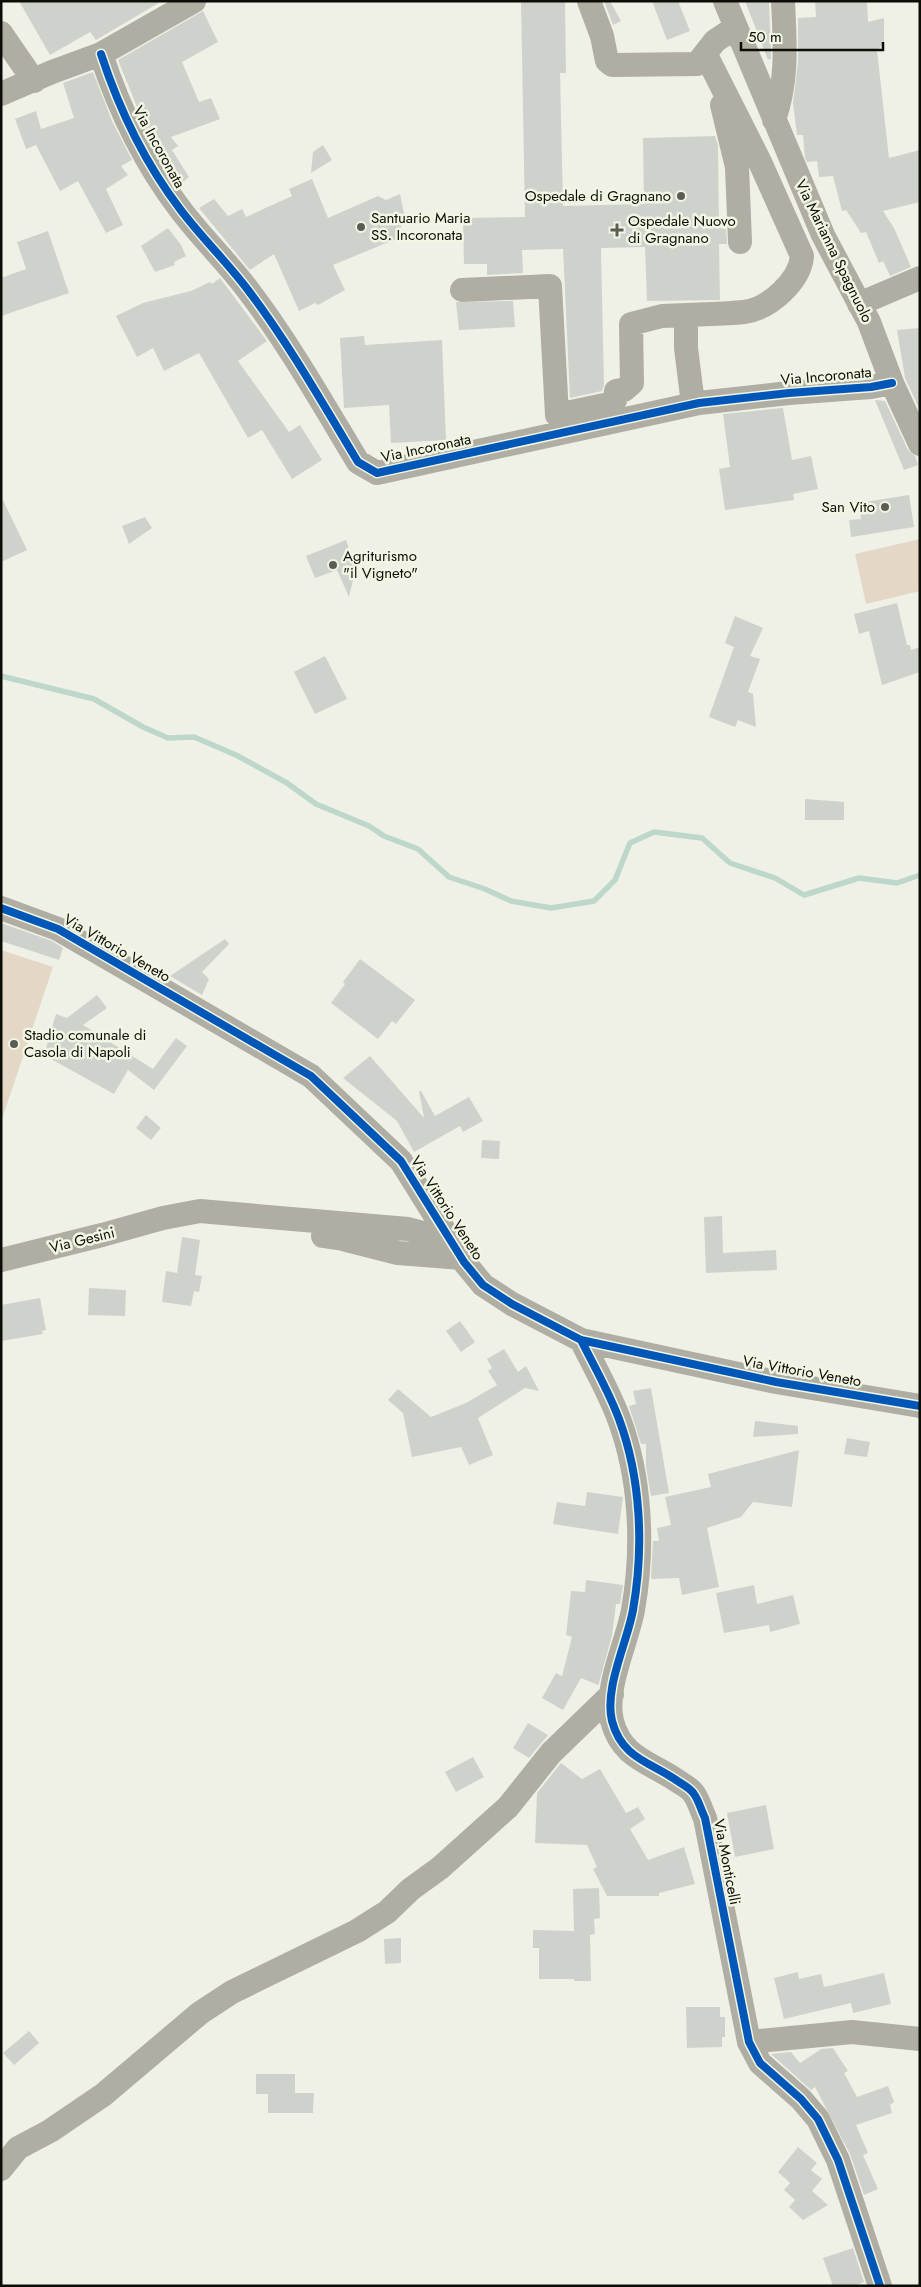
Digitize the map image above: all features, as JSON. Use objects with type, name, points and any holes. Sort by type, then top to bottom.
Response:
[{"type":"street","points":[[1,94],[101,54],[194,1]]},
{"type":"street","points":[[589,1],[602,36],[607,61],[612,65],[697,64],[708,57],[715,41],[736,28]]},
{"type":"street","name":"Via Marianna Spagnuolo","points":[[725,1],[822,235],[869,322],[892,383],[920,444]]},
{"type":"street","points":[[774,120],[782,96],[785,60],[783,1]]},
{"type":"street","points":[[1,32],[34,81]]},
{"type":"street","name":"Via Incoronata","points":[[101,54],[124,114],[161,182],[181,210],[247,289],[288,346],[358,462],[377,472],[394,470],[693,404],[789,392],[871,387],[892,383]]},
{"type":"street","points":[[708,57],[737,167],[740,242]]},
{"type":"street","points":[[462,290],[550,286],[557,415],[609,404],[614,400],[616,391],[624,390],[632,383],[631,324],[653,318],[746,312],[761,307],[789,288],[802,264],[802,256],[786,217],[730,98],[708,57]]},
{"type":"street","points":[[859,304],[920,278]]},
{"type":"street","points":[[686,315],[686,348],[693,404]]},
{"type":"street","name":"Via Vittorio Veneto","points":[[1,908],[58,929],[311,1076],[401,1161],[457,1250],[483,1285],[512,1304],[581,1340],[776,1382],[920,1406]]},
{"type":"street","name":"Via Gesini","points":[[1,1260],[163,1218],[200,1211],[408,1229],[457,1250]]},
{"type":"street","points":[[163,1218],[212,1222],[343,1239],[398,1253],[483,1285]]},
{"type":"street","points":[[398,1253],[457,1250]]},
{"type":"street","name":"Via Monticelli","points":[[581,1340],[619,1418],[629,1453],[641,1530],[636,1592],[630,1626],[610,1707],[619,1742],[635,1756],[665,1772],[694,1792],[705,1818],[749,2042],[760,2063],[801,2100],[818,2119],[838,2160],[880,2286]]},
{"type":"street","points":[[1,2169],[18,2148],[50,2131],[103,2095],[200,2013],[232,1992],[356,1931],[387,1912],[411,1889],[440,1868],[508,1808],[552,1753],[612,1694]]},
{"type":"street","points":[[749,2042],[852,2032],[920,2040]]},
{"type":"shaded area","points":[[920,539],[920,591],[866,604],[855,554]]},
{"type":"shaded area","name":"Stadio comunale di Casola di Napoli","points":[[1,950],[53,967],[1,1122]]},
{"type":"building","points":[[19,1],[162,1],[96,40],[90,32],[50,55]]},
{"type":"building","name":"Ospedale di Gragnano","points":[[521,1],[565,1],[566,73],[560,73],[563,206],[644,204],[643,138],[715,136],[718,145],[719,228],[726,228],[727,244],[719,244],[720,300],[647,301],[645,247],[601,248],[604,385],[602,391],[570,398],[563,249],[522,250],[523,273],[487,275],[487,264],[464,264],[463,218],[525,217]]},
{"type":"building","points":[[604,1],[610,1],[621,21],[613,25]]},
{"type":"building","points":[[652,1],[678,1],[690,31],[667,40]]},
{"type":"building","points":[[745,1],[769,1],[771,58],[768,60]]},
{"type":"building","points":[[815,1],[867,1],[868,22],[884,18],[884,44],[877,50],[889,158],[920,150],[920,202],[883,211],[894,228],[911,267],[890,276],[883,261],[879,263],[866,232],[861,233],[846,210],[842,211],[833,176],[819,177],[817,161],[807,162],[803,135],[797,135],[793,103],[798,62],[798,18],[816,17]]},
{"type":"building","points":[[203,11],[218,42],[182,62],[199,102],[211,98],[220,119],[171,137],[178,146],[172,150],[189,177],[180,185],[146,129],[118,60]]},
{"type":"building","points":[[93,72],[112,121],[132,160],[121,166],[128,175],[106,189],[123,225],[106,233],[78,181],[60,191],[36,145],[26,149],[15,119],[36,111],[41,129],[74,118],[63,83]]},
{"type":"building","points":[[323,145],[332,160],[311,173],[313,152]]},
{"type":"building","points":[[312,179],[328,218],[378,196],[386,200],[400,194],[405,218],[396,239],[333,265],[345,290],[318,305],[315,303],[299,311],[274,254],[250,270],[199,208],[214,199],[228,216],[242,209],[246,217],[292,196],[289,189]]},
{"type":"building","points":[[168,228],[181,245],[186,256],[174,262],[175,265],[155,272],[141,246]]},
{"type":"building","points":[[48,231],[69,293],[1,316],[1,278],[26,269],[17,242]]},
{"type":"building","points":[[220,278],[267,341],[238,361],[289,432],[300,425],[322,460],[292,479],[262,430],[248,438],[199,353],[164,371],[153,348],[137,357],[116,316],[143,303],[191,291],[210,282],[212,284]]},
{"type":"building","points":[[513,301],[515,327],[459,330],[456,302]]},
{"type":"building","points":[[920,328],[920,410],[905,378],[897,330]]},
{"type":"building","points":[[364,336],[365,345],[442,340],[446,440],[391,443],[389,405],[344,408],[340,338]]},
{"type":"building","points":[[875,400],[885,401],[908,450],[915,456],[918,465],[904,470]]},
{"type":"building","points":[[783,408],[792,460],[811,456],[818,489],[793,494],[794,500],[725,510],[719,469],[730,467],[723,414]]},
{"type":"building","name":"San Vito","points":[[909,495],[914,527],[851,537],[849,520],[861,519],[859,503]]},
{"type":"building","points":[[1,496],[27,550],[1,562]]},
{"type":"building","points":[[145,517],[152,528],[129,544],[122,526]]},
{"type":"building","name":"Agriturismo \"il Vigneto\"","points":[[346,540],[356,568],[349,597],[337,570],[315,578],[306,556]]},
{"type":"building","points":[[897,603],[907,645],[910,645],[911,650],[920,647],[920,672],[882,685],[869,631],[859,634],[854,614]]},
{"type":"building","points":[[735,616],[763,628],[750,656],[760,659],[748,692],[753,694],[756,727],[738,720],[735,727],[709,717],[734,647],[725,643]]},
{"type":"building","points":[[325,656],[347,699],[315,714],[294,672]]},
{"type":"building","points":[[805,799],[844,802],[844,820],[805,820]]},
{"type":"building","points":[[1,923],[52,941],[63,948],[59,960],[1,941]]},
{"type":"building","points":[[225,939],[229,944],[202,972],[209,979],[202,995],[170,976]]},
{"type":"building","points":[[360,959],[415,1000],[396,1024],[392,1021],[378,1039],[331,1003],[345,984],[343,982]]},
{"type":"building","points":[[97,995],[107,1008],[83,1025],[153,1069],[176,1038],[187,1046],[154,1090],[128,1070],[114,1094],[44,1055],[56,1014],[67,1018]]},
{"type":"building","points":[[370,1056],[424,1118],[419,1091],[421,1091],[435,1116],[469,1097],[483,1121],[463,1132],[460,1126],[414,1152],[397,1121],[343,1078]]},
{"type":"building","points":[[146,1115],[161,1128],[151,1140],[136,1128]]},
{"type":"building","points":[[482,1140],[500,1141],[499,1159],[481,1158]]},
{"type":"building","points":[[722,1216],[723,1253],[776,1250],[777,1270],[706,1273],[704,1217]]},
{"type":"building","points":[[182,1237],[200,1240],[195,1275],[202,1276],[199,1292],[194,1291],[191,1306],[162,1302],[166,1271],[177,1273]]},
{"type":"building","points":[[89,1288],[126,1290],[125,1316],[88,1315]]},
{"type":"building","points":[[40,1298],[46,1330],[42,1331],[43,1334],[1,1341],[1,1305]]},
{"type":"building","points":[[460,1321],[475,1342],[461,1352],[446,1331]]},
{"type":"building","points":[[504,1349],[518,1372],[526,1366],[539,1391],[525,1388],[478,1418],[493,1455],[469,1465],[461,1447],[412,1457],[403,1413],[388,1400],[398,1389],[431,1417],[466,1403],[497,1385],[488,1371],[492,1368],[487,1359]]},
{"type":"building","points":[[651,1388],[669,1493],[651,1496],[646,1467],[646,1444],[641,1444],[629,1406],[636,1404],[633,1391]]},
{"type":"building","points":[[755,1421],[798,1426],[798,1434],[753,1437]]},
{"type":"building","points":[[847,1438],[870,1442],[867,1457],[844,1454]]},
{"type":"building","points":[[799,1450],[792,1507],[753,1502],[741,1517],[707,1528],[719,1587],[682,1595],[679,1578],[651,1579],[653,1541],[659,1541],[657,1528],[671,1525],[665,1497],[711,1487],[708,1474]]},
{"type":"building","points":[[587,1492],[623,1497],[618,1534],[553,1524],[557,1502],[585,1506]]},
{"type":"building","points":[[586,1580],[623,1585],[620,1604],[616,1604],[612,1635],[598,1685],[581,1678],[563,1710],[542,1698],[556,1673],[562,1676],[572,1637],[566,1635],[571,1591],[585,1592]]},
{"type":"building","points":[[754,1585],[757,1604],[793,1595],[800,1624],[770,1632],[769,1625],[724,1633],[716,1593]]},
{"type":"building","points":[[528,1723],[548,1735],[529,1758],[513,1748]]},
{"type":"building","points":[[473,1757],[484,1777],[456,1792],[445,1772]]},
{"type":"building","points":[[561,1763],[582,1779],[600,1769],[626,1813],[638,1807],[645,1819],[630,1829],[648,1860],[684,1847],[695,1884],[659,1893],[659,1896],[607,1896],[593,1869],[597,1867],[587,1845],[535,1843],[537,1793]]},
{"type":"building","points":[[766,1805],[774,1849],[735,1857],[727,1813]]},
{"type":"building","points":[[599,1888],[600,1918],[594,1919],[595,1934],[590,1935],[591,1981],[539,1979],[539,1948],[533,1948],[533,1930],[574,1931],[573,1889]]},
{"type":"building","points":[[401,1938],[401,1963],[385,1964],[384,1939]]},
{"type":"building","points":[[798,1972],[799,1979],[821,1974],[824,1987],[884,1973],[891,2004],[853,2013],[851,2003],[784,2019],[774,1978]]},
{"type":"building","points":[[686,2007],[720,2007],[720,2017],[725,2017],[725,2037],[722,2037],[722,2047],[687,2048]]},
{"type":"building","points":[[29,2031],[39,2043],[14,2065],[3,2053]]},
{"type":"building","points":[[833,2048],[848,2071],[844,2073],[857,2097],[888,2086],[894,2102],[890,2105],[892,2113],[856,2125],[868,2153],[863,2155],[878,2189],[864,2195],[850,2154],[815,2087],[811,2090],[771,2054],[791,2052],[800,2063],[821,2049]]},
{"type":"building","points":[[256,2074],[295,2074],[295,2093],[314,2093],[313,2113],[268,2113],[268,2094],[256,2094]]},
{"type":"building","points":[[798,2147],[817,2163],[811,2170],[822,2179],[812,2191],[828,2205],[803,2220],[789,2207],[795,2200],[784,2190],[790,2183],[778,2172]]},
{"type":"building","points":[[853,2248],[864,2282],[854,2286],[833,2286],[823,2258]]},
{"type":"waterway","points":[[1,676],[94,699],[143,727],[168,738],[194,737],[236,755],[287,783],[316,804],[369,826],[384,836],[418,849],[449,877],[485,889],[511,901],[551,908],[594,901],[615,880],[630,843],[654,832],[702,838],[730,863],[775,878],[804,895],[859,878],[897,883],[920,875]]},
{"type":"cycle path","points":[[101,54],[116,95],[134,135],[155,173],[188,219],[240,280],[278,332],[358,462],[377,473],[699,403],[789,393],[871,387],[892,383]]},
{"type":"cycle path","points":[[1,908],[58,929],[311,1076],[401,1161],[464,1262],[483,1285],[512,1304],[581,1340],[776,1382],[920,1406]]},
{"type":"cycle path","points":[[581,1340],[619,1419],[632,1465],[638,1513],[639,1562],[633,1610],[611,1694],[610,1708],[612,1721],[617,1734],[630,1752],[687,1787],[693,1792],[697,1800],[705,1818],[749,2042],[760,2063],[801,2099],[818,2119],[838,2160],[880,2286]]},
{"type":"place","name":"Ospedale di Gragnano","points":[[681,196]]},
{"type":"place","name":"Santuario Maria SS. Incoronata","points":[[361,227]]},
{"type":"place","name":"Ospedale Nuovo di Gragnano","points":[[617,230]]},
{"type":"place","name":"San Vito","points":[[885,507]]},
{"type":"place","name":"Agriturismo \"il Vigneto\"","points":[[333,565]]},
{"type":"place","name":"Stadio comunale di Casola di Napoli","points":[[14,1044]]}]
